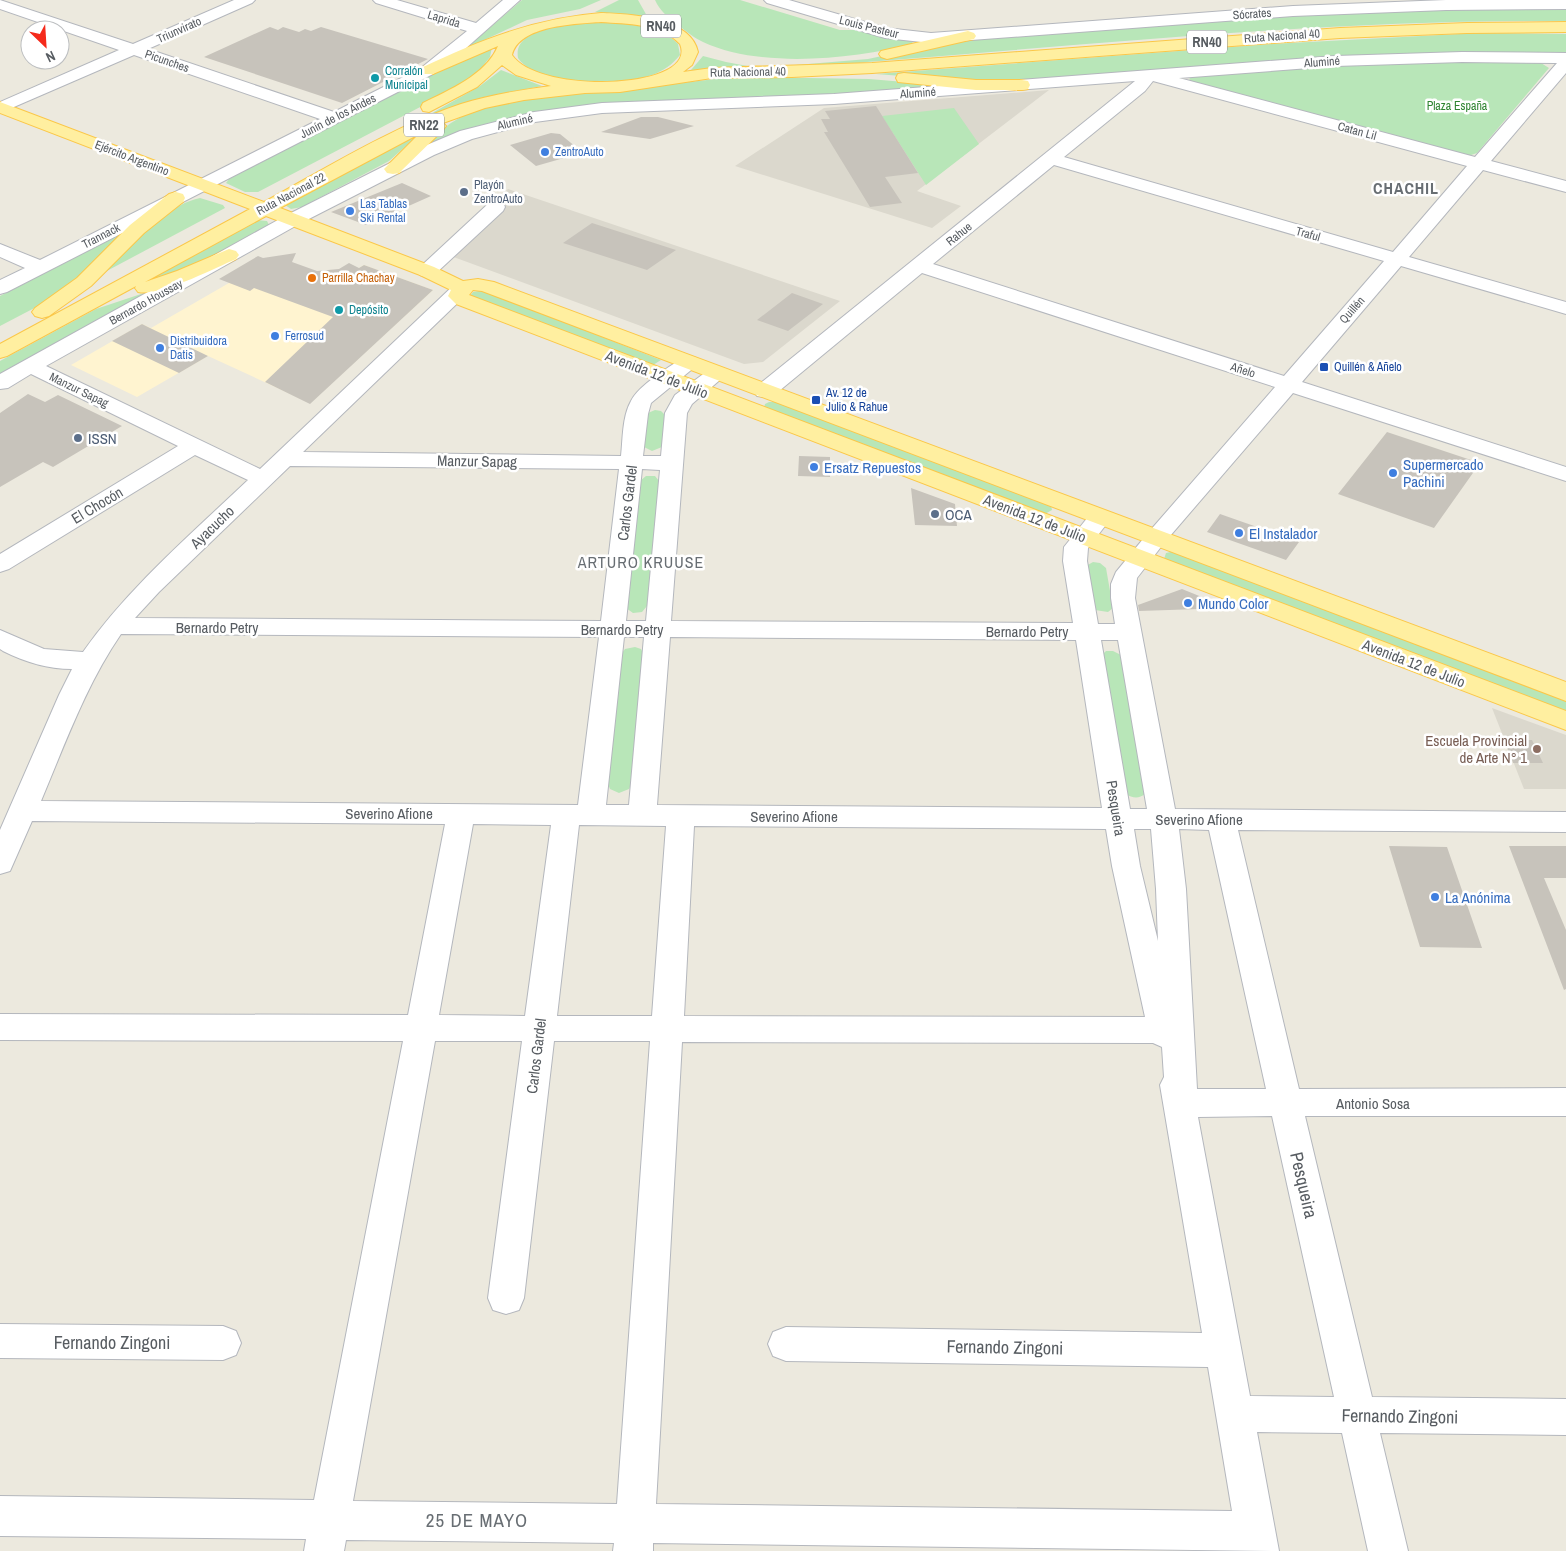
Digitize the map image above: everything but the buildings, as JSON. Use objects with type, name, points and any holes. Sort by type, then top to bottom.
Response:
[{"type":"main road","name":"RN40","points":[[553,21],[589,17],[626,19],[657,25],[683,38],[690,46],[691,52],[684,64],[670,74],[648,82],[600,87],[567,85],[526,74],[509,64],[504,50],[506,43],[520,32],[553,21],[590,11],[609,2]]},
{"type":"main road","name":"Ruta Nacional 40","points":[[653,12],[683,38],[714,54],[737,60],[796,68],[849,69]]},
{"type":"main road","name":"Ruta Nacional 40","points":[[648,82],[712,72],[849,69],[1340,32],[1566,27]]},
{"type":"main road","points":[[427,71],[477,48],[520,32]]},
{"type":"main road","points":[[737,60],[806,62],[855,59],[968,36]]},
{"type":"main road","name":"Ruta Nacional 22","points":[[0,352],[459,92],[492,68],[504,50]]},
{"type":"main road","points":[[767,72],[870,76],[976,85],[1022,85]]},
{"type":"main road","name":"Ruta Nacional 22","points":[[0,337],[257,206],[396,138],[460,110],[519,95],[600,87]]},
{"type":"main road","name":"Ejército Argentino","points":[[0,108],[257,206]]},
{"type":"main road","points":[[393,169],[435,127],[460,110]]},
{"type":"main road","points":[[30,321],[84,282],[137,229],[176,198]]},
{"type":"main road","points":[[257,206],[427,271],[462,288]]},
{"type":"main road","points":[[57,321],[123,295],[184,275],[230,256]]},
{"type":"main road","name":"Avenida 12 de Julio","points":[[1091,527],[765,391],[487,286],[477,284],[462,288],[458,296],[463,300],[697,389],[1147,548],[1566,692]]},
{"type":"main road","name":"Avenida 12 de Julio","points":[[1147,548],[1566,721]]},
{"type":"street","name":"Triunvirato","points":[[0,108],[247,0]]},
{"type":"street","name":"Laprida","points":[[381,0],[478,29]]},
{"type":"street","name":"Junín de los Andes","points":[[202,184],[427,71],[512,0]]},
{"type":"street","name":"Louis Pasteur","points":[[772,0],[885,33],[931,38],[968,36]]},
{"type":"street","points":[[1202,0],[1215,16]]},
{"type":"street","name":"Picunches","points":[[0,4],[334,118]]},
{"type":"street","name":"Sócrates","points":[[968,36],[1215,16],[1400,6],[1566,4]]},
{"type":"street","name":"Aluminé","points":[[292,220],[446,142],[510,122],[578,110],[814,100],[1379,59],[1566,58]]},
{"type":"street","name":"Quillén","points":[[1147,548],[1566,62]]},
{"type":"street","name":"Rahue","points":[[765,391],[1139,87],[1149,75]]},
{"type":"street","name":"Catan Lil","points":[[1149,75],[1566,187]]},
{"type":"street","points":[[1546,86],[1566,90]]},
{"type":"street","name":"Traful","points":[[1051,159],[1566,308]]},
{"type":"street","name":"Trannack","points":[[0,288],[202,184]]},
{"type":"street","points":[[427,271],[496,207]]},
{"type":"street","name":"Bernardo Houssay","points":[[0,383],[292,220]]},
{"type":"street","points":[[0,250],[40,267]]},
{"type":"street","name":"Añelo","points":[[919,266],[1566,474]]},
{"type":"street","name":"Ayacucho","points":[[0,863],[72,695],[90,660],[114,626],[150,587],[462,288]]},
{"type":"street","name":"Carlos Gardel","points":[[506,1298],[539,1028],[612,629],[637,414],[641,402],[689,362]]},
{"type":"street","name":"Manzur Sapag","points":[[30,366],[263,479]]},
{"type":"street","points":[[642,815],[677,409],[683,400],[717,373]]},
{"type":"street","name":"El Chocón","points":[[0,564],[194,446]]},
{"type":"street","name":"Manzur Sapag","points":[[283,459],[672,463]]},
{"type":"street","name":"Pesqueira","points":[[1091,527],[1076,547],[1075,561],[1129,883],[1181,1103],[1257,1541]]},
{"type":"street","name":"Pesqueira","points":[[1147,548],[1129,571],[1123,584],[1123,598],[1164,819],[1171,889],[1181,1103]]},
{"type":"street","name":"Bernardo Petry","points":[[114,626],[1129,632]]},
{"type":"street","points":[[0,638],[20,651],[37,657],[55,660],[90,660]]},
{"type":"street","name":"Severino Afione","points":[[23,810],[1566,822]]},
{"type":"street","points":[[327,1535],[461,814]]},
{"type":"street","points":[[634,1537],[681,815]]},
{"type":"street","name":"Pesqueira","points":[[1221,819],[1388,1551]]},
{"type":"street","points":[[0,1027],[1164,1030]]},
{"type":"street","name":"Antonio Sosa","points":[[1181,1103],[1566,1102]]},
{"type":"street","name":"Fernando Zingoni","points":[[0,1341],[224,1343]]},
{"type":"street","name":"Fernando Zingoni","points":[[786,1344],[1224,1350]]},
{"type":"street","name":"Fernando Zingoni","points":[[1235,1414],[1566,1417]]},
{"type":"street","points":[[0,1516],[327,1535],[1257,1541]]},
{"type":"shaded area","points":[[1049,90],[917,191],[961,206],[932,228],[735,166],[824,108]]},
{"type":"shaded area","points":[[508,189],[840,301],[763,362],[744,364],[440,252]]},
{"type":"shaded area","name":"Ferrosud","points":[[364,265],[433,290],[310,403],[208,356],[137,397],[71,365],[142,324],[151,328],[229,283],[320,292]]},
{"type":"shaded area","name":"Escuela Provincial de Arte N° 1","points":[[1492,708],[1566,735],[1566,789],[1524,789]]},
{"type":"green space","points":[[522,0],[601,0],[580,9],[527,20],[465,49]]},
{"type":"green space","points":[[619,0],[638,0],[647,16],[595,12]]},
{"type":"green space","points":[[655,0],[740,0],[840,30],[859,30],[884,37],[911,41],[914,44],[836,57],[807,59],[752,56],[726,50],[696,38],[668,16]]},
{"type":"green space","points":[[1566,7],[1566,21],[1479,21],[1304,28],[836,66],[796,65],[868,59],[952,41],[1320,13]]},
{"type":"green space","points":[[607,22],[655,29],[678,44],[680,55],[660,72],[652,75],[639,79],[602,82],[561,79],[543,74],[528,68],[518,58],[519,46],[526,38],[538,31],[552,27]]},
{"type":"green space","points":[[1478,33],[1566,34],[1566,55],[1033,81],[953,80],[876,74],[1271,44]]},
{"type":"green space","points":[[492,47],[490,57],[479,71],[445,94],[258,192],[245,192],[226,183],[229,179],[439,69]]},
{"type":"green space","points":[[703,56],[726,62],[758,68],[691,70]]},
{"type":"green space","name":"Plaza España","points":[[1462,61],[1541,63],[1549,68],[1477,153],[1468,156],[1192,82],[1189,79],[1193,76],[1318,66]]},
{"type":"green space","points":[[501,70],[542,86],[480,98],[427,116],[480,86]]},
{"type":"green space","points":[[745,77],[869,79],[952,86],[528,114],[488,124],[422,149],[441,130],[462,117],[483,108],[505,102]]},
{"type":"green space","points":[[954,108],[979,144],[926,185],[882,116]]},
{"type":"green space","points":[[424,130],[389,161],[302,207],[291,209],[285,205],[286,203]]},
{"type":"green space","points":[[200,198],[223,205],[225,208],[103,273],[134,240],[160,218],[187,202]]},
{"type":"green space","points":[[256,220],[267,221],[269,225],[207,260],[167,277],[125,290]]},
{"type":"green space","points":[[123,233],[89,270],[44,303],[0,326],[0,296]]},
{"type":"green space","points":[[162,287],[0,376],[0,361],[96,309]]},
{"type":"green space","points":[[484,291],[661,360],[653,365],[470,296],[473,292]]},
{"type":"green space","points":[[779,402],[1051,505],[1052,510],[1045,514],[764,408],[765,404]]},
{"type":"green space","points":[[655,410],[661,411],[665,415],[662,447],[652,451],[644,447],[648,413]]},
{"type":"green space","points":[[646,476],[655,476],[659,481],[647,606],[642,612],[633,613],[626,608],[640,481]]},
{"type":"green space","points":[[1175,551],[1566,698],[1566,715],[1164,559],[1166,553]]},
{"type":"green space","points":[[1093,562],[1100,563],[1106,568],[1113,608],[1108,612],[1095,610],[1086,566]]},
{"type":"green space","points":[[635,647],[641,649],[643,653],[631,785],[629,789],[619,793],[610,789],[608,784],[622,653],[625,649]]},
{"type":"green space","points":[[1106,651],[1113,651],[1121,655],[1145,794],[1143,796],[1133,797],[1126,794],[1102,655]]},
{"type":"place","name":"Corralón Municipal","points":[[375,78]]},
{"type":"place","name":"ZentroAuto","points":[[545,152]]},
{"type":"place","name":"Playón ZentroAuto","points":[[464,192]]},
{"type":"place","name":"Las Tablas Ski Rental","points":[[350,211]]},
{"type":"place","name":"Parrilla Chachay","points":[[312,278]]},
{"type":"place","name":"Depósito","points":[[339,310]]},
{"type":"place","name":"Ferrosud","points":[[275,336]]},
{"type":"place","name":"Distribuidora Datis","points":[[160,348]]},
{"type":"place","name":"Quillén & Añelo","points":[[1324,367]]},
{"type":"place","name":"Av. 12 de Julio & Rahue","points":[[816,400]]},
{"type":"place","name":"ISSN","points":[[78,438]]},
{"type":"place","name":"Ersatz Repuestos","points":[[814,467]]},
{"type":"place","name":"Supermercado Pachini","points":[[1393,473]]},
{"type":"place","name":"OCA","points":[[935,514]]},
{"type":"place","name":"El Instalador","points":[[1239,533]]},
{"type":"place","name":"Mundo Color","points":[[1188,603]]},
{"type":"place","name":"Escuela Provincial de Arte N° 1","points":[[1537,749]]},
{"type":"place","name":"La Anónima","points":[[1435,897]]},
{"type":"district","name":"CHACHIL","points":[[1406,188]]},
{"type":"district","name":"ARTURO KRUUSE","points":[[641,562]]},
{"type":"district","name":"25 DE MAYO","points":[[477,1520]]}]
